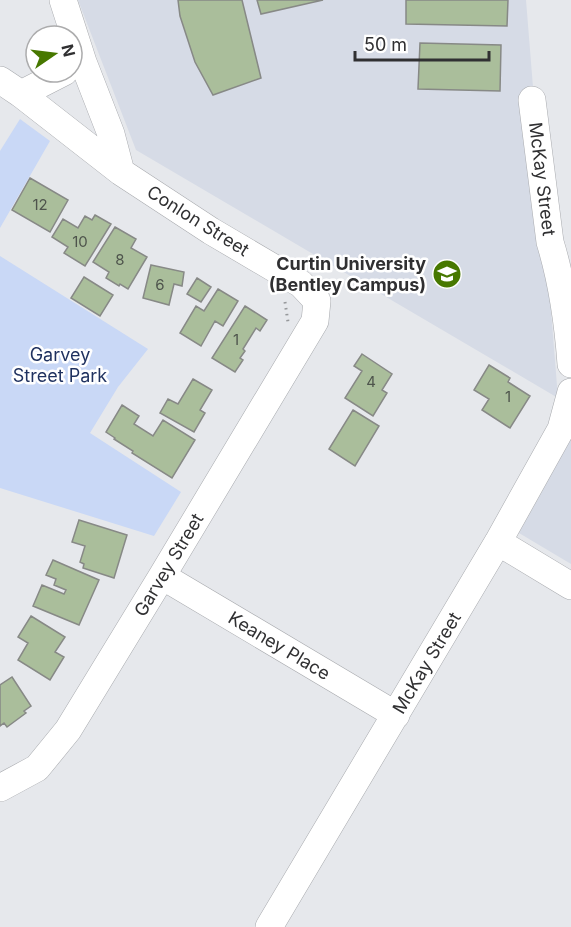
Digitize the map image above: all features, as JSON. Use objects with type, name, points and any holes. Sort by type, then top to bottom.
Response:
[{"type":"street","points":[[63,0],[67,24]]},
{"type":"street","points":[[83,84],[111,134],[121,172]]},
{"type":"street","name":"Conlon Street","points":[[10,87],[121,172],[211,231],[301,284],[317,301],[315,321]]},
{"type":"street","name":"McKay Street","points":[[532,100],[549,231],[556,261],[571,364]]},
{"type":"street","points":[[556,261],[571,236]]},
{"type":"street","name":"Garvey Street","points":[[0,788],[37,768],[68,730],[315,321]]},
{"type":"street","name":"McKay Street","points":[[269,927],[498,542],[561,429],[571,392]]},
{"type":"street","points":[[498,542],[571,586]]},
{"type":"street","name":"Keaney Place","points":[[162,576],[396,715]]},
{"type":"path","points":[[283,331],[289,321],[285,302]]},
{"type":"shaded area","name":"Curtin University (Bentley Campus)","points":[[78,0],[526,0],[558,398],[136,150]]},
{"type":"shaded area","points":[[571,439],[571,564],[519,533]]},
{"type":"green space","points":[[20,119],[50,141],[0,228],[0,151]]},
{"type":"green space","name":"Garvey Street Park","points":[[0,256],[148,349],[118,387],[90,433],[181,492],[154,536],[0,488]]},
{"type":"building","points":[[178,0],[242,0],[261,78],[213,95],[195,62],[180,16]]},
{"type":"building","points":[[257,0],[323,0],[261,14]]},
{"type":"building","points":[[406,0],[508,0],[507,26],[406,24]]},
{"type":"building","points":[[420,43],[501,45],[500,91],[418,89]]},
{"type":"building","points":[[30,178],[68,200],[50,232],[12,210]]},
{"type":"building","points":[[95,215],[111,224],[85,266],[64,253],[68,247],[52,237],[63,219],[78,228],[85,216],[92,220]]},
{"type":"building","points":[[115,227],[136,239],[131,248],[147,257],[128,289],[106,278],[109,272],[93,262]]},
{"type":"building","points":[[151,265],[184,272],[182,286],[174,284],[169,305],[143,298]]},
{"type":"building","points":[[84,277],[113,295],[100,316],[71,298]]},
{"type":"building","points":[[197,278],[211,287],[201,302],[187,294]]},
{"type":"building","points":[[218,289],[238,301],[223,326],[215,321],[201,346],[180,333],[196,306],[204,311]]},
{"type":"building","points":[[245,306],[267,320],[260,331],[256,328],[243,349],[245,351],[240,358],[243,360],[235,372],[212,358]]},
{"type":"building","points":[[362,354],[392,374],[382,390],[387,393],[373,416],[345,398],[362,371],[354,366]]},
{"type":"building","points":[[489,365],[510,378],[508,382],[530,396],[510,428],[482,410],[489,399],[474,390]]},
{"type":"building","points":[[193,379],[212,390],[200,410],[205,413],[194,432],[160,413],[168,399],[178,404]]},
{"type":"building","points":[[122,405],[139,416],[134,424],[153,436],[163,420],[195,440],[172,478],[132,453],[133,451],[106,432]]},
{"type":"building","points":[[353,410],[379,426],[355,466],[329,449]]},
{"type":"building","points":[[79,520],[127,535],[114,578],[83,568],[84,564],[80,562],[85,546],[72,542]]},
{"type":"building","points":[[53,560],[99,580],[79,625],[33,606],[42,585],[64,594],[66,590],[54,585],[56,579],[46,575]]},
{"type":"building","points":[[31,616],[65,637],[55,652],[64,657],[50,680],[18,660],[28,643],[18,637]]},
{"type":"building","points":[[12,677],[31,706],[24,711],[26,713],[7,727],[4,723],[0,726],[0,685]]},
{"type":"place","name":"Curtin University (Bentley Campus)","points":[[447,274]]}]
